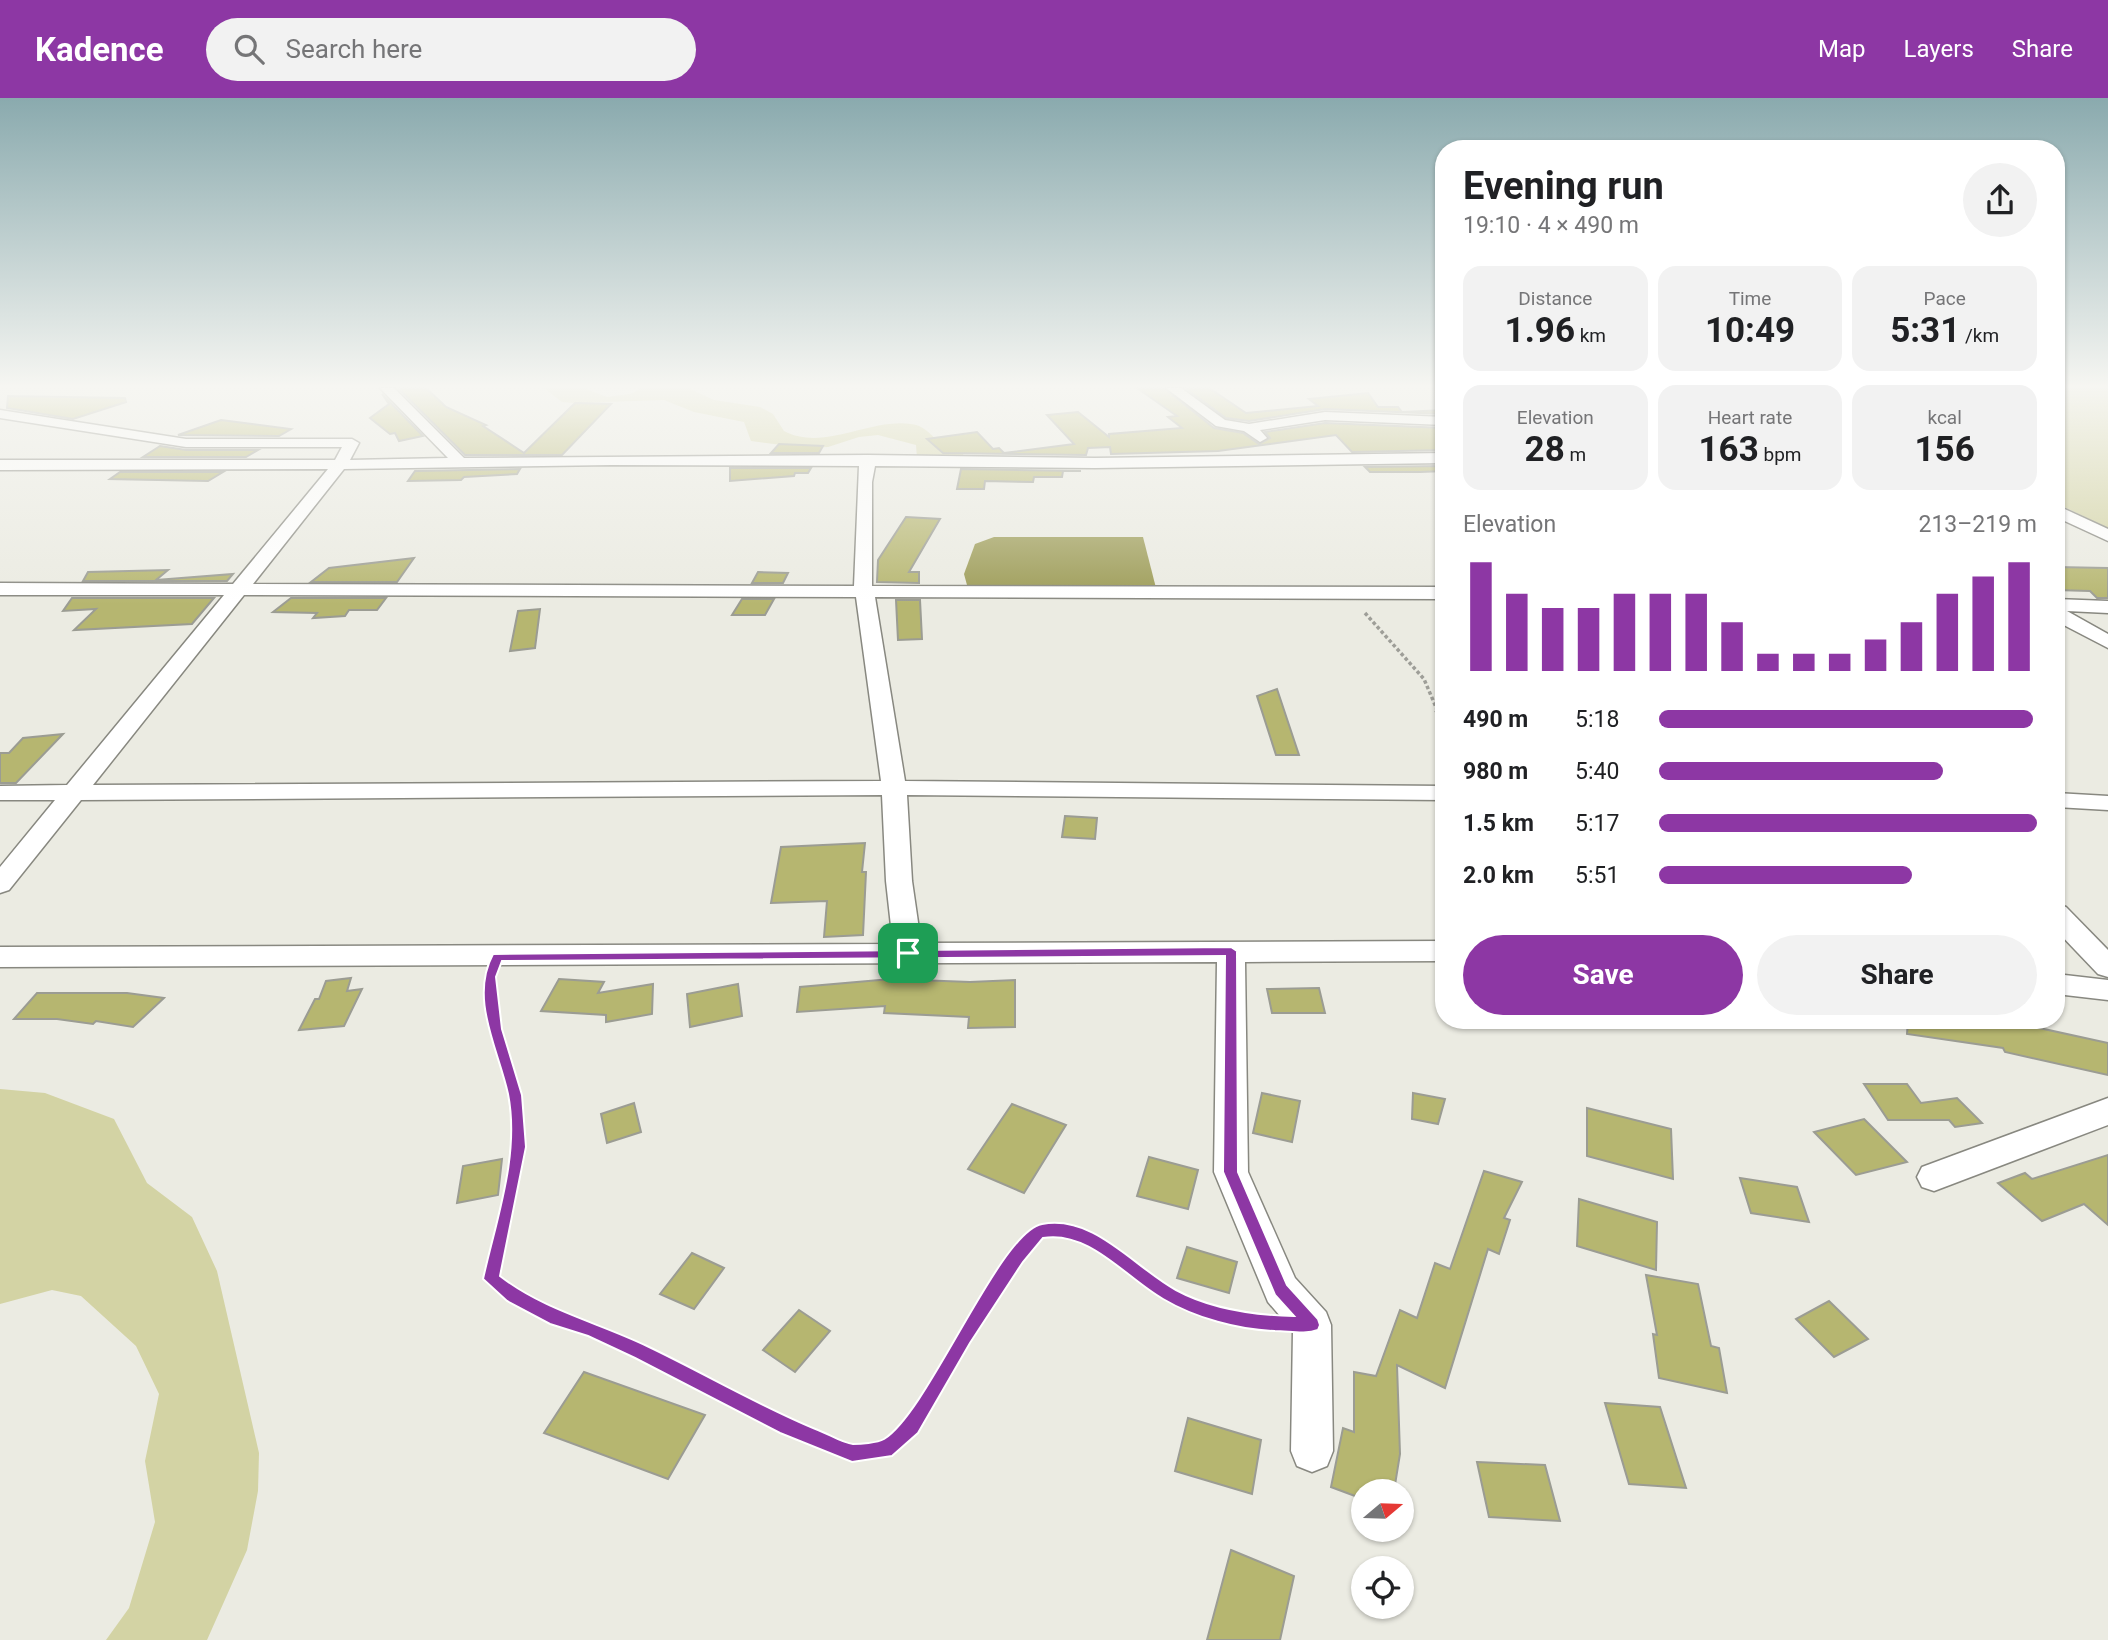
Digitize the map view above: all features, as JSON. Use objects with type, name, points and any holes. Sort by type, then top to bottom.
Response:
[{"type":"street","points":[[0,884],[343,460]]},
{"type":"street","points":[[868,460],[864,482],[863,591],[869,608],[894,788],[899,881],[908,953]]},
{"type":"street","points":[[0,465],[868,460],[1095,463],[1227,460]]},
{"type":"street","points":[[2065,514],[2108,536]]},
{"type":"street","points":[[0,589],[1435,593]]},
{"type":"street","points":[[2065,605],[2108,607]]},
{"type":"street","points":[[2065,618],[2108,642]]},
{"type":"street","points":[[0,793],[894,788],[1435,793]]},
{"type":"street","points":[[2065,801],[2108,803]]},
{"type":"street","points":[[2065,925],[2107,982]]},
{"type":"street","points":[[1231,951],[1231,1172],[1281,1290],[1312,1325],[1311,1451]]},
{"type":"street","points":[[0,957],[1435,951]]},
{"type":"street","points":[[2065,984],[2107,982]]},
{"type":"street","points":[[1934,1177],[2108,1111]]},
{"type":"path","points":[[1344,593],[1385,632],[1424,679],[1435,708]]},
{"type":"path","points":[[498,957],[490,977],[495,1029],[515,1095],[519,1147],[491,1279],[513,1296],[556,1319],[590,1329],[641,1352],[786,1426],[852,1453],[886,1450],[911,1427],[964,1337],[1017,1257],[1039,1231],[1057,1229],[1081,1234],[1170,1295],[1203,1309],[1259,1323],[1312,1325]]},
{"type":"green space","points":[[2065,460],[2108,460],[2108,528],[2065,507]]},
{"type":"green space","points":[[0,1089],[45,1093],[114,1119],[147,1183],[192,1217],[217,1271],[259,1453],[258,1491],[247,1550],[207,1640],[106,1640],[129,1608],[155,1522],[145,1461],[159,1394],[136,1346],[81,1296],[52,1290],[0,1304]]},
{"type":"shaded area","points":[[994,537],[1143,537],[1156,588],[967,585],[964,574],[975,544]]},
{"type":"building","points":[[1435,466],[1435,471],[1370,472],[1365,467]]},
{"type":"building","points":[[730,468],[811,468],[808,473],[795,473],[794,476],[730,481]]},
{"type":"building","points":[[520,469],[517,474],[464,477],[461,480],[408,481],[415,471]]},
{"type":"building","points":[[961,469],[1081,471],[1063,471],[1062,477],[1034,477],[1033,482],[985,481],[984,489],[957,489]]},
{"type":"building","points":[[120,472],[223,472],[208,481],[110,479]]},
{"type":"building","points":[[906,517],[940,519],[909,572],[919,572],[919,583],[877,582],[878,560]]},
{"type":"building","points":[[414,558],[397,582],[311,582],[329,568]]},
{"type":"building","points":[[2065,567],[2108,568],[2108,598],[2097,598],[2090,591],[2065,590]]},
{"type":"building","points":[[168,570],[156,580],[233,574],[227,581],[83,581],[88,572]]},
{"type":"building","points":[[758,572],[788,573],[783,583],[752,583]]},
{"type":"building","points":[[72,598],[214,598],[192,624],[74,630],[96,609],[63,611]]},
{"type":"building","points":[[291,598],[386,598],[377,610],[349,610],[345,616],[313,618],[317,613],[273,612]]},
{"type":"building","points":[[742,599],[774,599],[765,615],[732,615]]},
{"type":"building","points":[[896,600],[920,600],[922,639],[898,640]]},
{"type":"building","points":[[540,609],[535,648],[510,651],[518,611]]},
{"type":"building","points":[[1277,689],[1299,755],[1276,755],[1257,696]]},
{"type":"building","points":[[63,734],[16,783],[0,783],[0,753],[9,753],[23,738]]},
{"type":"building","points":[[1065,816],[1097,818],[1095,839],[1062,837]]},
{"type":"building","points":[[865,843],[862,872],[866,872],[863,935],[824,937],[827,901],[771,903],[781,847]]},
{"type":"building","points":[[351,978],[347,991],[362,989],[344,1026],[299,1030],[315,999],[319,999],[326,981]]},
{"type":"building","points":[[559,979],[604,982],[598,993],[653,984],[652,1014],[606,1022],[606,1015],[541,1011]]},
{"type":"building","points":[[891,979],[970,982],[1015,980],[1015,1027],[968,1028],[969,1017],[884,1013],[885,1006],[797,1012],[800,987]]},
{"type":"building","points":[[738,984],[742,1016],[690,1027],[687,994]]},
{"type":"building","points":[[1319,988],[1325,1013],[1272,1013],[1267,989]]},
{"type":"building","points":[[37,993],[127,993],[164,998],[133,1027],[96,1021],[93,1024],[57,1019],[14,1019]]},
{"type":"building","points":[[1907,1029],[2044,1029],[2108,1043],[2108,1075],[2005,1052],[2003,1048],[1907,1034]]},
{"type":"building","points":[[1864,1084],[1907,1084],[1921,1103],[1957,1098],[1982,1123],[1955,1127],[1949,1120],[1888,1120]]},
{"type":"building","points":[[1262,1093],[1300,1101],[1292,1142],[1253,1133]]},
{"type":"building","points":[[1413,1093],[1445,1099],[1438,1124],[1412,1119]]},
{"type":"building","points":[[634,1103],[641,1132],[607,1143],[601,1114]]},
{"type":"building","points":[[1012,1104],[1066,1125],[1024,1193],[968,1169]]},
{"type":"building","points":[[1587,1108],[1671,1129],[1673,1179],[1587,1156]]},
{"type":"building","points":[[1864,1119],[1907,1162],[1856,1175],[1814,1132]]},
{"type":"building","points":[[2108,1155],[2108,1225],[2084,1204],[2042,1221],[1998,1183],[2025,1173],[2032,1179]]},
{"type":"building","points":[[1149,1157],[1198,1170],[1188,1209],[1137,1196]]},
{"type":"building","points":[[502,1159],[498,1195],[457,1203],[463,1166]]},
{"type":"building","points":[[1484,1171],[1522,1182],[1504,1218],[1510,1220],[1499,1254],[1488,1249],[1445,1388],[1397,1365],[1400,1454],[1396,1479],[1351,1479],[1351,1494],[1331,1487],[1343,1428],[1354,1432],[1354,1372],[1376,1376],[1400,1310],[1417,1318],[1435,1263],[1450,1269]]},
{"type":"building","points":[[1740,1178],[1797,1187],[1809,1222],[1751,1213]]},
{"type":"building","points":[[1579,1199],[1657,1222],[1656,1270],[1577,1246]]},
{"type":"building","points":[[1187,1247],[1237,1262],[1229,1293],[1177,1278]]},
{"type":"building","points":[[692,1253],[724,1268],[694,1309],[660,1294]]},
{"type":"building","points":[[1646,1275],[1698,1284],[1711,1346],[1719,1348],[1727,1393],[1659,1378],[1653,1334],[1657,1335]]},
{"type":"building","points":[[1829,1301],[1868,1339],[1834,1357],[1796,1319]]},
{"type":"building","points":[[799,1310],[830,1331],[795,1372],[763,1350]]},
{"type":"building","points":[[584,1372],[705,1415],[668,1479],[544,1433]]},
{"type":"building","points":[[1605,1403],[1660,1407],[1686,1488],[1629,1484]]},
{"type":"building","points":[[1188,1418],[1261,1440],[1252,1494],[1175,1471]]},
{"type":"building","points":[[1477,1462],[1545,1465],[1560,1521],[1489,1517]]},
{"type":"building","points":[[1231,1550],[1294,1576],[1280,1640],[1207,1640]]},
{"type":"route","points":[[1231,951],[1231,1172],[1281,1290],[1312,1325],[1259,1323],[1203,1309],[1170,1295],[1081,1234],[1057,1229],[1039,1231],[1017,1257],[964,1337],[911,1427],[886,1450],[852,1453],[786,1426],[730,1395],[641,1352],[590,1329],[556,1319],[513,1296],[491,1279],[519,1147],[515,1095],[495,1029],[490,977],[498,957],[908,953],[1231,951]]}]
